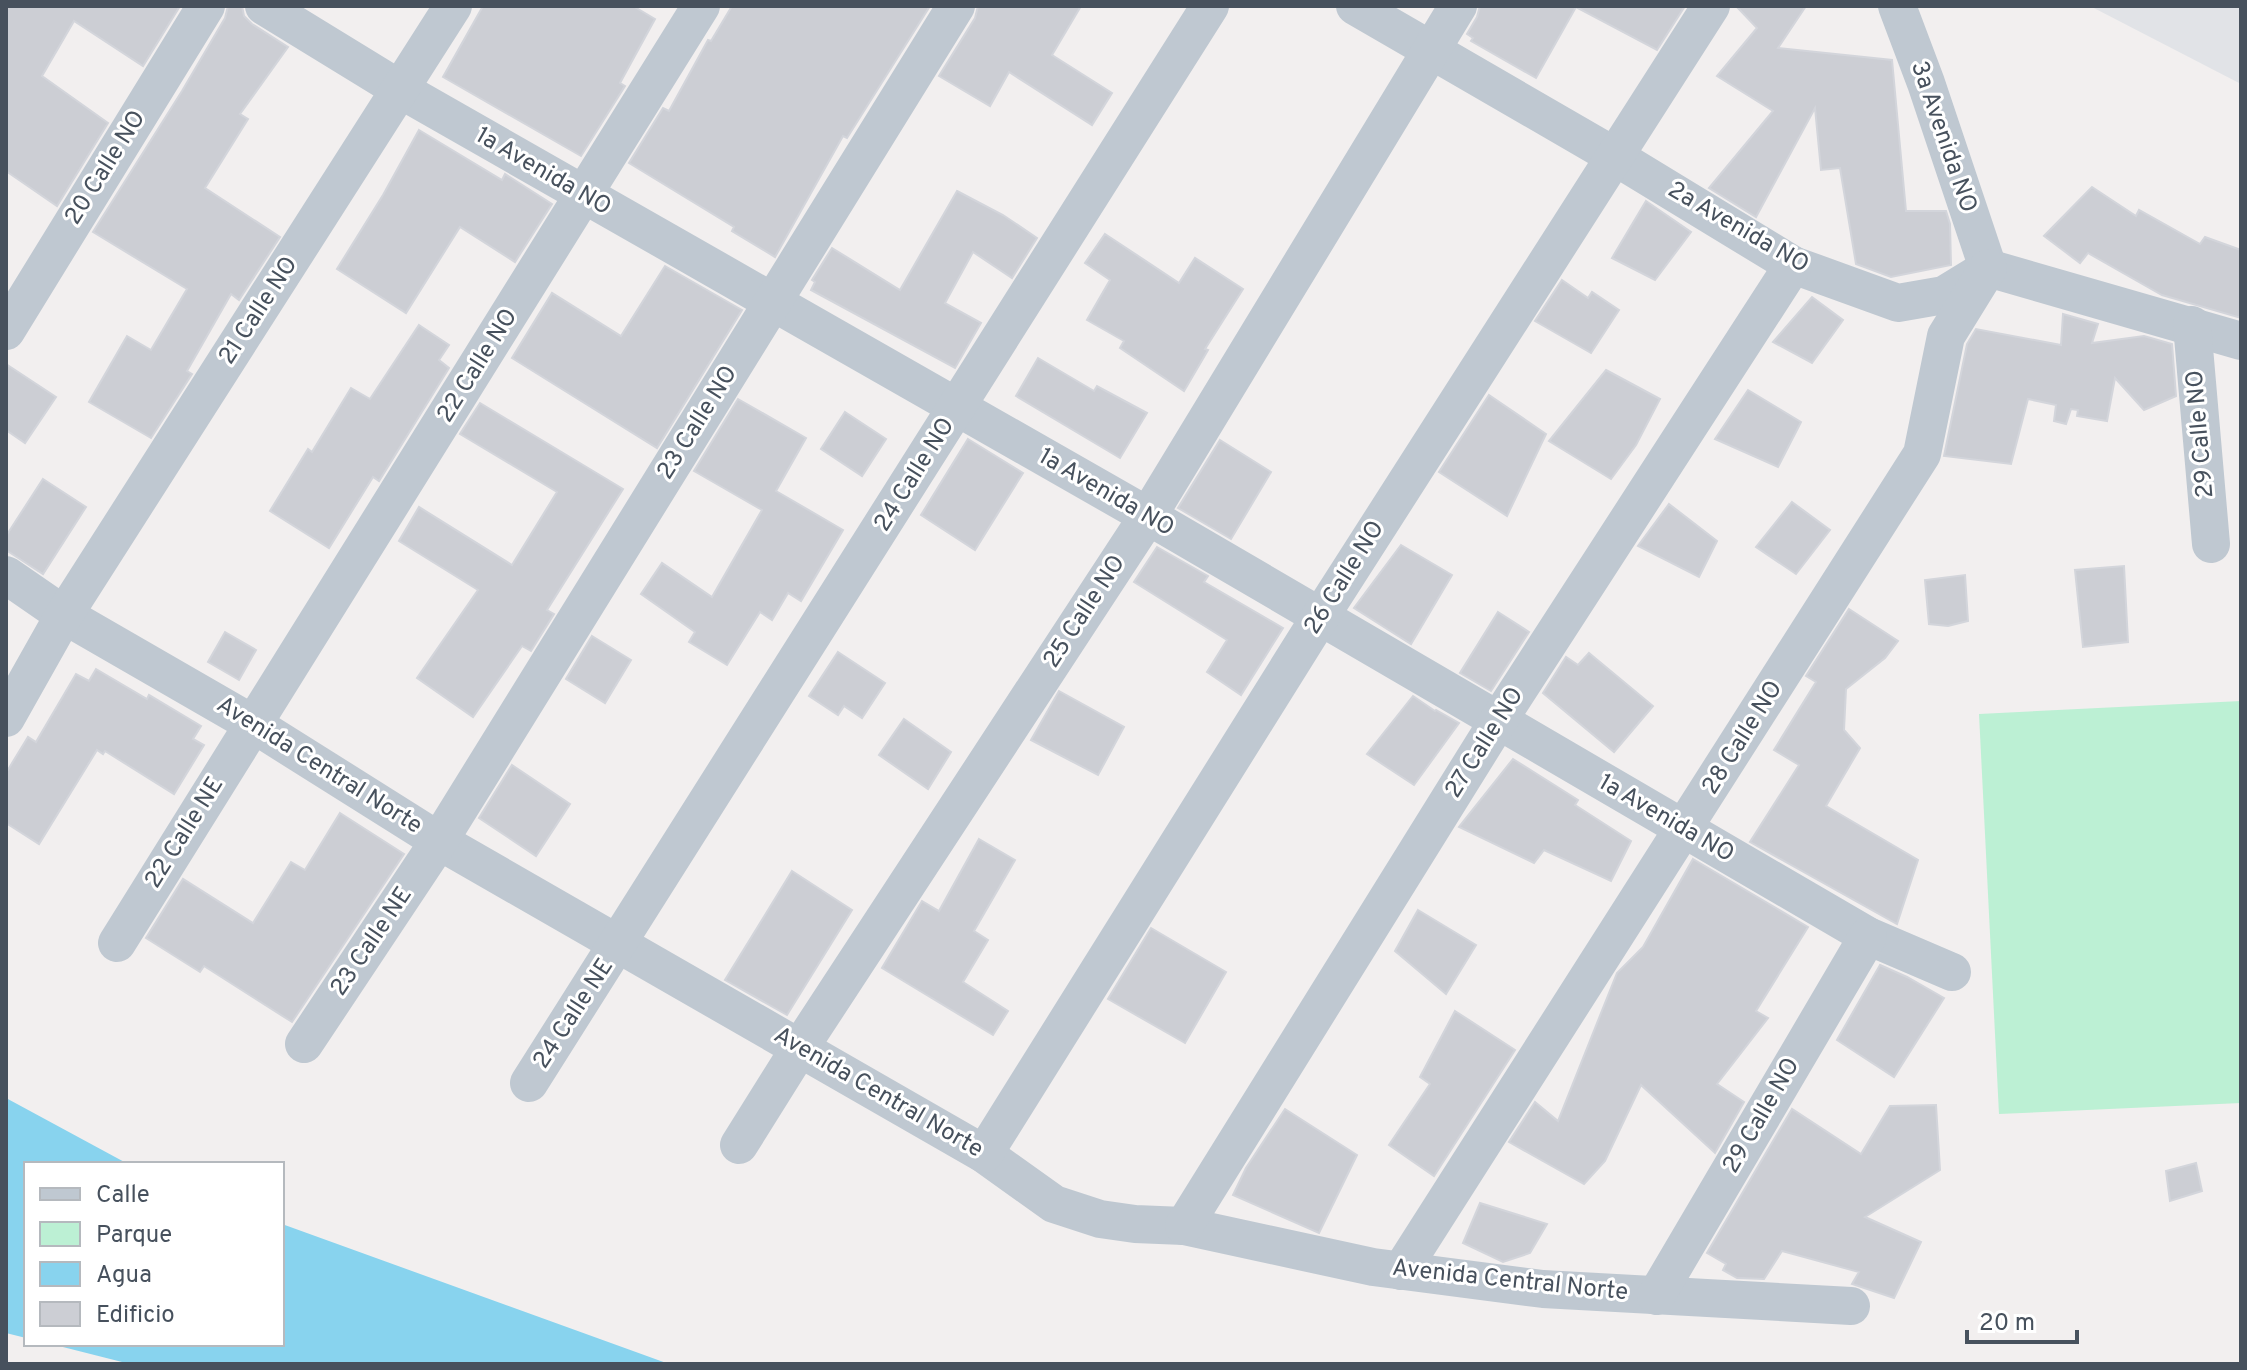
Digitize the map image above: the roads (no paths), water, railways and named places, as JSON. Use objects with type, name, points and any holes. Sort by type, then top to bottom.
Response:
[{"type":"street","name":"20 Calle NO","points":[[6,331],[206,6]]},
{"type":"street","name":"1a Avenida NO","points":[[264,6],[401,90],[1148,516],[1868,936],[1952,972]]},
{"type":"street","name":"21 Calle NO","points":[[6,718],[64,615],[453,6]]},
{"type":"street","name":"22 Calle NO","points":[[253,724],[701,6]]},
{"type":"street","name":"23 Calle NO","points":[[439,841],[956,6]]},
{"type":"street","name":"24 Calle NO","points":[[619,944],[1210,6]]},
{"type":"street","name":"2a Avenida NO","points":[[1355,6],[1614,156],[1793,265],[1898,303],[1944,295],[1988,268]]},
{"type":"street","name":"25 Calle NO","points":[[739,1145],[1148,516],[1458,6]]},
{"type":"street","name":"26 Calle NO","points":[[984,1154],[1320,617],[1711,6]]},
{"type":"street","name":"3a Avenida NO","points":[[1897,6],[1988,268]]},
{"type":"street","name":"27 Calle NO","points":[[1184,1226],[1498,721],[1793,265]]},
{"type":"street","points":[[1988,268],[2241,341]]},
{"type":"street","name":"28 Calle NO","points":[[1401,1271],[1922,454],[1946,336],[1988,268]]},
{"type":"street","name":"29 Calle NO","points":[[2192,325],[2211,544]]},
{"type":"street","name":"Avenida Central Norte","points":[[6,575],[64,615],[253,724],[439,841],[801,1046],[984,1154],[1054,1204],[1112,1221],[1184,1226],[1401,1271],[1543,1289],[1851,1306]]},
{"type":"street","name":"22 Calle NE","points":[[117,943],[253,724]]},
{"type":"street","name":"23 Calle NE","points":[[304,1044],[439,841]]},
{"type":"street","name":"29 Calle NO","points":[[1656,1296],[1868,936]]},
{"type":"street","name":"24 Calle NE","points":[[529,1083],[619,944]]},
{"type":"water","points":[[6,1098],[124,1162],[24,1162],[24,1338],[6,1333]]},
{"type":"water","points":[[284,1225],[669,1364],[130,1364],[59,1346],[284,1346]]}]
